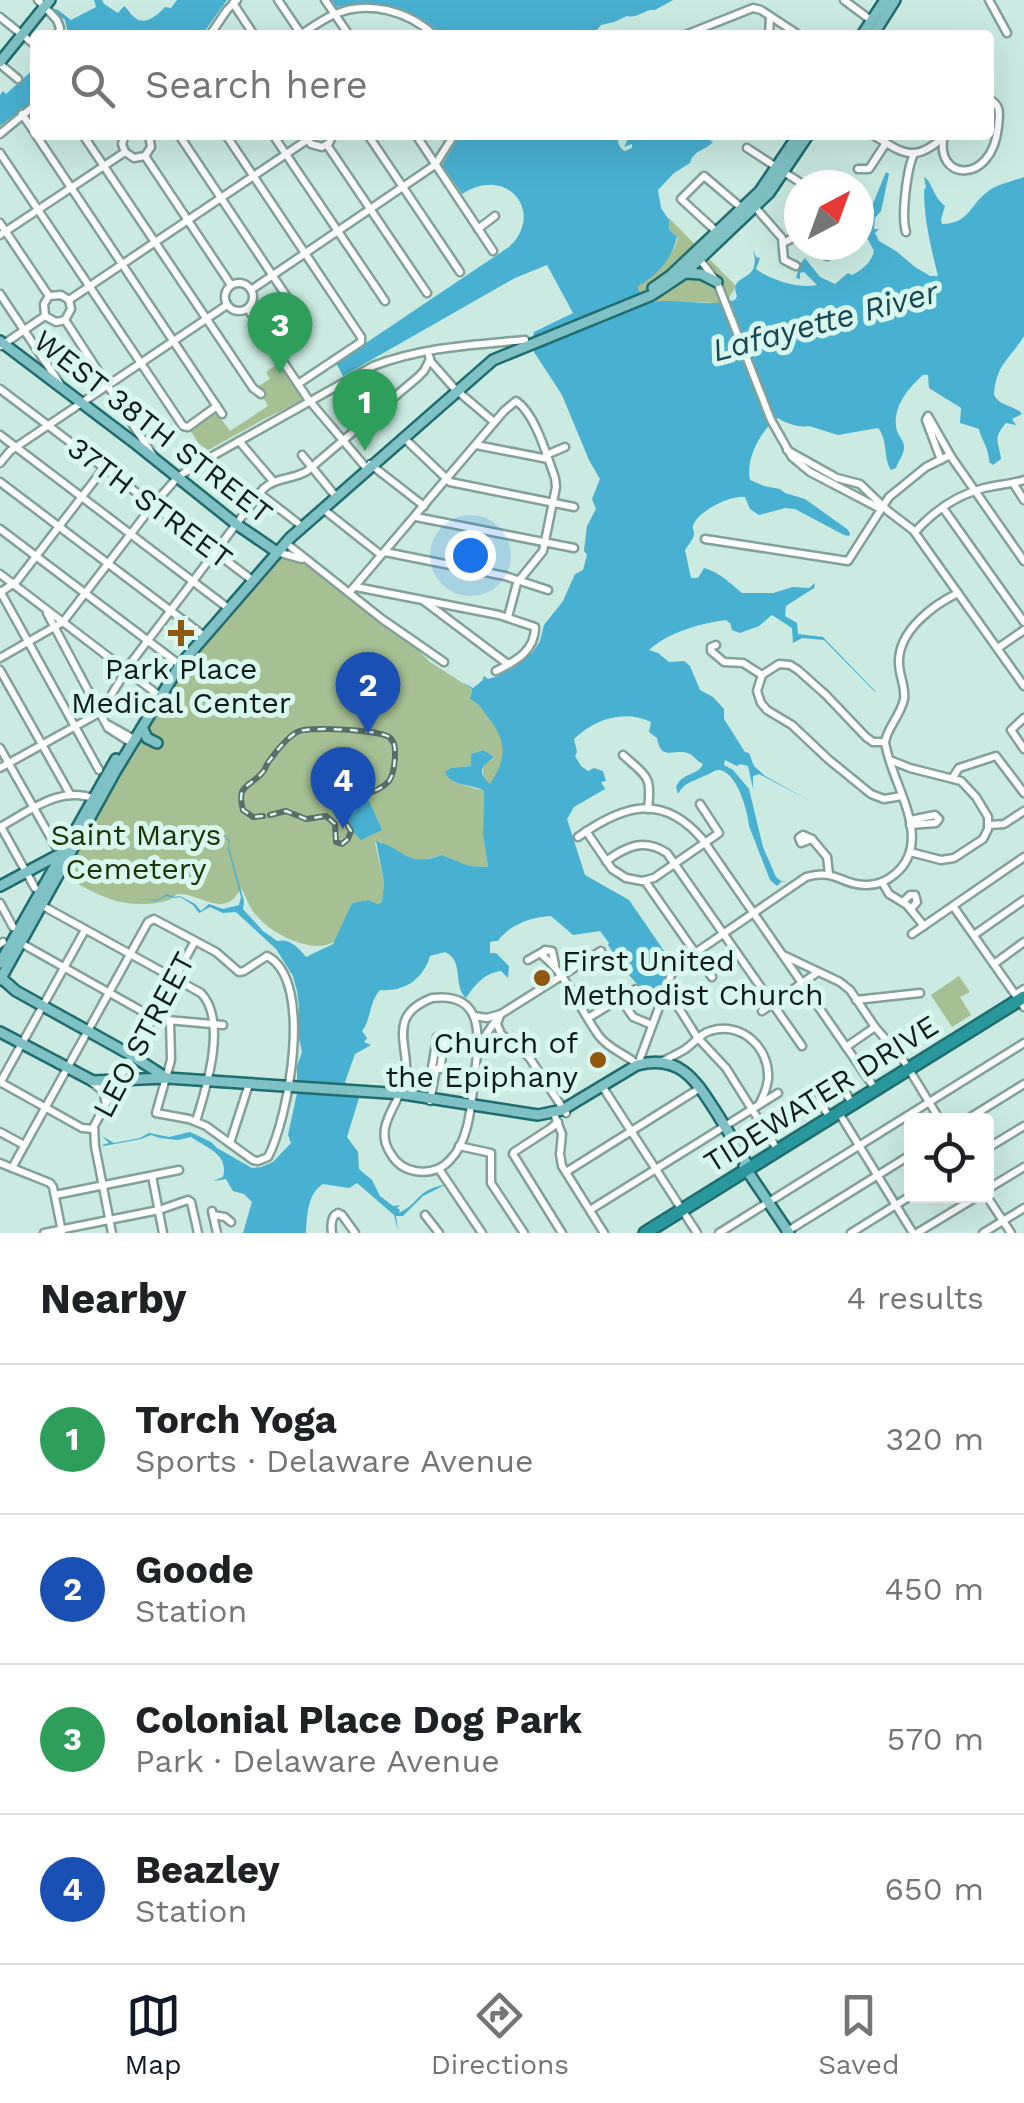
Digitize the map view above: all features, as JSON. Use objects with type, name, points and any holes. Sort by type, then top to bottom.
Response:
[{"type":"highway","name":"TIDEWATER DRIVE","points":[[645,1233],[1021,998]]},
{"type":"main road","points":[[873,30],[885,0]]},
{"type":"main road","points":[[873,30],[895,0]]},
{"type":"main road","points":[[0,63],[44,2]]},
{"type":"main road","points":[[780,170],[795,140]]},
{"type":"main road","points":[[655,290],[749,208],[804,140]]},
{"type":"main road","points":[[38,904],[61,847],[96,800],[178,664],[299,524],[403,438],[490,356],[655,290],[685,272],[717,232],[749,208]]},
{"type":"main road","points":[[685,272],[702,274],[719,287]]},
{"type":"main road","name":"WEST 38TH STREET","points":[[1,344],[274,551]]},
{"type":"main road","points":[[274,551],[336,496]]},
{"type":"main road","points":[[132,741],[143,730],[160,696]]},
{"type":"main road","points":[[143,730],[156,743]]},
{"type":"main road","points":[[0,886],[61,847]]},
{"type":"main road","points":[[0,963],[9,942],[38,904],[61,847]]},
{"type":"main road","points":[[36,866],[46,869],[48,879]]},
{"type":"main road","points":[[9,942],[0,979],[8,986],[167,1078]]},
{"type":"main road","points":[[0,1032],[98,1082],[167,1078],[403,1094],[538,1116],[560,1115],[637,1067],[660,1064],[685,1071],[748,1164],[787,1232]]},
{"type":"street","points":[[278,0],[298,30]]},
{"type":"street","points":[[325,0],[345,30]]},
{"type":"street","points":[[844,0],[873,30]]},
{"type":"street","points":[[989,0],[1007,33]]},
{"type":"street","points":[[44,2],[59,30]]},
{"type":"street","points":[[214,30],[235,2],[251,30]]},
{"type":"street","points":[[309,30],[354,8],[390,10],[412,18],[428,30]]},
{"type":"street","points":[[697,30],[750,8],[791,30]]},
{"type":"street","points":[[769,30],[770,16]]},
{"type":"street","points":[[0,17],[30,41]]},
{"type":"street","points":[[0,63],[18,79]]},
{"type":"street","points":[[943,140],[944,156],[952,166],[964,170],[979,167],[990,156],[996,140],[1000,110],[994,101]]},
{"type":"street","points":[[0,134],[30,108]]},
{"type":"street","points":[[22,114],[30,125]]},
{"type":"street","points":[[40,140],[222,414]]},
{"type":"street","points":[[87,140],[260,394]]},
{"type":"street","points":[[123,140],[124,152],[134,158],[145,156],[152,147],[150,140]]},
{"type":"street","points":[[181,140],[297,312]]},
{"type":"street","points":[[229,140],[361,340],[298,384]]},
{"type":"street","points":[[276,140],[384,301]]},
{"type":"street","points":[[69,300],[304,140]]},
{"type":"street","points":[[308,140],[316,147],[327,145],[330,140]]},
{"type":"street","points":[[371,140],[460,272]]},
{"type":"street","points":[[419,140],[493,251]]},
{"type":"street","points":[[251,290],[403,188],[435,164],[452,140]]},
{"type":"street","points":[[882,140],[900,153],[908,166],[903,218],[906,232]]},
{"type":"street","points":[[900,153],[914,154],[939,140]]},
{"type":"street","points":[[858,169],[869,169],[886,143]]},
{"type":"street","points":[[327,145],[427,292]]},
{"type":"street","points":[[747,148],[784,172]]},
{"type":"street","points":[[928,149],[944,156]]},
{"type":"street","points":[[0,152],[184,427],[217,406]]},
{"type":"street","points":[[3,233],[124,152]]},
{"type":"street","points":[[908,166],[914,154]]},
{"type":"street","points":[[145,156],[231,285]]},
{"type":"street","points":[[717,232],[681,199],[704,176],[781,236],[784,259]]},
{"type":"street","points":[[478,228],[494,216]]},
{"type":"street","points":[[0,223],[3,233],[49,296]]},
{"type":"street","points":[[696,256],[719,287],[776,428],[796,462],[877,507],[883,506],[915,532],[1024,686]]},
{"type":"street","points":[[786,260],[796,266]]},
{"type":"street","points":[[243,283],[251,290],[253,299],[248,308],[235,311],[227,305],[225,294],[231,285],[243,283]]},
{"type":"street","points":[[0,294],[64,389]]},
{"type":"street","points":[[61,294],[69,300],[71,309],[65,320],[56,322],[45,316],[44,304],[49,296],[61,294]]},
{"type":"street","points":[[0,463],[16,447],[227,305]]},
{"type":"street","points":[[248,308],[310,401],[343,441],[370,467],[424,506]]},
{"type":"street","points":[[1,344],[45,316]]},
{"type":"street","points":[[65,320],[154,458]]},
{"type":"street","points":[[0,658],[63,622],[177,478],[238,441],[398,356],[428,349],[526,343]]},
{"type":"street","points":[[428,349],[430,359],[456,389],[494,422]]},
{"type":"street","points":[[0,768],[76,726],[101,718],[126,670],[259,494],[273,481],[300,476],[312,467],[418,377],[430,359]]},
{"type":"street","name":"37TH STREET","points":[[0,389],[250,579]]},
{"type":"street","points":[[352,590],[494,422],[511,403],[518,402],[530,416],[556,482],[546,542],[540,557],[520,580],[508,618]]},
{"type":"street","points":[[941,460],[927,417],[1024,561]]},
{"type":"street","points":[[0,435],[226,607]]},
{"type":"street","points":[[403,438],[450,482],[574,507]]},
{"type":"street","points":[[238,441],[273,481]]},
{"type":"street","points":[[476,445],[547,457],[565,447]]},
{"type":"street","points":[[705,539],[845,561],[851,558],[889,497],[926,467],[950,455]]},
{"type":"street","points":[[302,456],[336,496]]},
{"type":"street","points":[[104,468],[15,585],[0,592],[98,767],[105,760]]},
{"type":"street","points":[[915,532],[943,508],[975,491],[1024,480]]},
{"type":"street","points":[[0,482],[202,634]]},
{"type":"street","points":[[1013,483],[1024,500]]},
{"type":"street","points":[[259,494],[299,524]]},
{"type":"street","points":[[943,508],[1024,622]]},
{"type":"street","points":[[323,509],[383,553],[520,580],[548,590]]},
{"type":"street","points":[[414,516],[574,548]]},
{"type":"street","points":[[0,529],[178,664]]},
{"type":"street","points":[[285,543],[444,662]]},
{"type":"street","points":[[274,551],[308,561]]},
{"type":"street","points":[[0,574],[160,696]]},
{"type":"street","points":[[352,590],[424,600],[508,618],[535,628],[528,650],[520,659],[496,671]]},
{"type":"street","points":[[637,1067],[674,968],[811,876],[827,874],[869,886],[898,872],[910,852],[910,822],[885,742],[904,700],[900,651],[907,634],[919,621],[958,593]]},
{"type":"street","points":[[424,600],[510,664]]},
{"type":"street","points":[[44,608],[101,718],[132,741]]},
{"type":"street","points":[[998,648],[1024,630]]},
{"type":"street","points":[[719,658],[730,664],[743,663],[762,675]]},
{"type":"street","points":[[885,742],[866,738],[795,668],[779,664],[762,675],[757,691],[764,707],[792,725],[875,797],[889,800],[902,796]]},
{"type":"street","points":[[0,670],[70,794]]},
{"type":"street","points":[[1024,718],[1011,730],[1024,749]]},
{"type":"street","points":[[0,748],[61,847]]},
{"type":"street","points":[[623,755],[648,780],[648,809]]},
{"type":"street","points":[[952,777],[959,768],[996,756],[1024,793]]},
{"type":"street","points":[[889,760],[961,781],[986,812],[989,825],[983,838],[949,860],[910,852]]},
{"type":"street","points":[[897,782],[910,768]]},
{"type":"street","points":[[35,888],[0,827],[58,796],[70,794],[96,800]]},
{"type":"street","points":[[586,832],[622,876],[654,878],[719,833],[700,804]]},
{"type":"street","points":[[578,837],[621,812],[648,809],[664,812],[690,826],[876,1090]]},
{"type":"street","points":[[989,825],[1004,824],[1024,811]]},
{"type":"street","points":[[910,822],[932,820]]},
{"type":"street","points":[[812,839],[824,852],[827,874]]},
{"type":"street","points":[[606,861],[628,847],[643,844],[664,850],[802,1046]]},
{"type":"street","points":[[912,934],[1024,857]]},
{"type":"street","points":[[645,880],[712,978]]},
{"type":"street","points":[[882,882],[889,894],[912,908],[924,926]]},
{"type":"street","points":[[974,935],[1024,900]]},
{"type":"street","points":[[0,904],[13,927]]},
{"type":"street","points":[[38,904],[207,1000],[213,1049],[196,1121]]},
{"type":"street","points":[[953,906],[1021,998]]},
{"type":"street","points":[[12,1168],[108,992],[148,922],[154,919],[222,956],[237,971],[246,970],[266,957],[274,959],[286,980],[294,1050],[292,1086],[268,1157],[252,1160],[214,1130],[156,1111],[172,1048],[170,1020]]},
{"type":"street","points":[[85,930],[0,1082],[82,1128],[94,1130],[112,1233]]},
{"type":"street","name":"LEO STREET","points":[[94,1130],[105,1102],[195,941]]},
{"type":"street","points":[[9,942],[153,1017],[223,1025]]},
{"type":"street","points":[[994,964],[1024,942]]},
{"type":"street","points":[[528,960],[544,951],[544,958],[555,965],[606,1043],[634,1060],[637,1067]]},
{"type":"street","points":[[473,1016],[501,1014],[601,952]]},
{"type":"street","points":[[782,954],[843,984],[898,1054],[936,1113]]},
{"type":"street","points":[[762,1011],[818,972]]},
{"type":"street","points":[[666,988],[697,1038],[720,1060],[778,1150]]},
{"type":"street","points":[[588,1018],[636,989]]},
{"type":"street","points":[[856,1000],[920,993]]},
{"type":"street","points":[[443,998],[461,1003],[473,1016],[479,1044],[471,1107],[459,1146],[453,1158],[439,1168],[408,1168],[388,1150],[384,1135],[406,1074],[402,1034],[410,1013],[427,1000],[443,998]]},
{"type":"street","points":[[620,998],[633,1017],[653,1025]]},
{"type":"street","points":[[501,1014],[498,1024],[503,1037],[529,1057],[560,1115],[560,1159],[604,1233]]},
{"type":"street","points":[[479,1044],[501,1014]]},
{"type":"street","points":[[846,1046],[875,1026]]},
{"type":"street","points":[[660,1064],[712,1030],[729,1029],[746,1035],[756,1042],[767,1064],[768,1080],[760,1102]]},
{"type":"street","points":[[431,1100],[441,1037]]},
{"type":"street","points":[[479,1044],[491,1037],[503,1037]]},
{"type":"street","points":[[718,1233],[1024,1043]]},
{"type":"street","points":[[852,1104],[838,1082],[831,1079],[822,1084],[820,1102],[858,1146],[916,1233],[966,1203]]},
{"type":"street","points":[[89,1080],[104,1092],[105,1102]]},
{"type":"street","points":[[230,1143],[249,1084]]},
{"type":"street","points":[[977,1113],[1024,1084]]},
{"type":"street","points":[[603,1088],[696,1233]]},
{"type":"street","points":[[566,1172],[698,1089]]},
{"type":"street","points":[[590,1210],[778,1093]]},
{"type":"street","points":[[560,1115],[552,1128],[513,1153],[562,1233]]},
{"type":"street","points":[[994,1144],[1024,1126]]},
{"type":"street","points":[[0,1132],[24,1145]]},
{"type":"street","points":[[459,1146],[492,1153],[492,1183],[524,1233]]},
{"type":"street","points":[[787,1232],[904,1159]]},
{"type":"street","points":[[0,1163],[48,1181],[53,1187],[62,1231]]},
{"type":"street","points":[[994,1187],[1024,1167]]},
{"type":"street","points":[[439,1168],[482,1233]]},
{"type":"street","points":[[55,1195],[179,1170]]},
{"type":"street","points":[[152,1176],[163,1233]]},
{"type":"street","points":[[44,1233],[159,1210],[189,1200],[198,1233]]},
{"type":"street","points":[[851,1233],[904,1200]]},
{"type":"street","points":[[992,1203],[1010,1233]]},
{"type":"street","points":[[984,1233],[1024,1208]]},
{"type":"street","points":[[216,1233],[213,1213],[232,1222]]},
{"type":"street","points":[[332,1233],[334,1216],[338,1214],[355,1233]]},
{"type":"street","points":[[425,1215],[439,1233]]},
{"type":"green space","points":[[669,218],[736,286],[727,301],[639,301],[635,285],[666,259],[678,238],[670,230]]},
{"type":"green space","points":[[279,363],[304,400],[208,450],[199,444],[190,430],[217,413],[230,431],[268,406],[257,387],[270,379],[266,372]]},
{"type":"green space","name":"Saint Marys Cemetery","points":[[278,556],[309,566],[430,662],[472,689],[470,696],[491,719],[504,748],[490,785],[483,770],[488,760],[494,759],[483,750],[471,754],[471,766],[451,768],[453,782],[484,791],[483,835],[488,867],[469,866],[442,855],[417,861],[380,841],[375,843],[384,882],[382,902],[352,903],[336,940],[328,945],[306,945],[273,930],[254,913],[241,888],[227,903],[177,894],[142,904],[107,898],[62,876],[190,658]]},
{"type":"green space","points":[[959,976],[970,992],[960,997],[971,1015],[952,1027],[931,995]]},
{"type":"water","points":[[94,0],[102,0],[118,13],[124,6],[142,21],[165,7],[171,8],[177,0],[227,0],[206,30],[67,30],[65,20],[51,8],[71,20],[96,7]]},
{"type":"water","points":[[332,0],[673,0],[655,10],[601,25],[597,30],[436,30],[393,7],[336,7]]},
{"type":"water","points":[[30,72],[30,104],[0,126],[0,95],[3,91],[6,94]]},
{"type":"water","name":"Lafayette River","points":[[457,140],[619,140],[625,151],[632,148],[632,144],[624,147],[628,140],[710,140],[713,142],[658,190],[669,229],[677,237],[662,266],[637,287],[645,303],[713,303],[735,300],[736,285],[754,266],[753,250],[760,258],[756,269],[777,280],[817,285],[804,272],[800,279],[796,278],[800,264],[807,260],[820,277],[835,284],[874,260],[874,229],[879,229],[875,233],[879,241],[930,276],[938,276],[927,223],[924,177],[945,206],[942,224],[963,218],[990,190],[1024,177],[1024,336],[1001,369],[994,395],[1022,414],[1012,419],[1016,425],[1006,423],[999,433],[1001,459],[993,465],[979,429],[960,423],[961,408],[929,388],[928,375],[923,375],[898,407],[897,431],[904,449],[896,468],[891,470],[878,428],[838,435],[778,418],[772,423],[752,454],[750,480],[805,499],[847,529],[849,536],[795,509],[759,515],[750,509],[745,497],[732,499],[715,505],[696,520],[694,535],[685,550],[691,578],[698,578],[704,568],[742,593],[773,593],[793,587],[809,588],[815,583],[814,588],[786,606],[785,616],[797,623],[798,634],[823,637],[876,693],[824,640],[802,638],[793,643],[792,628],[772,615],[759,626],[740,633],[732,630],[726,620],[695,626],[649,650],[669,662],[684,661],[690,666],[700,690],[724,709],[724,719],[754,766],[810,801],[759,774],[753,776],[753,789],[748,766],[725,760],[724,765],[749,789],[763,847],[776,877],[787,881],[777,886],[770,880],[740,794],[726,773],[714,771],[686,785],[678,794],[679,782],[703,764],[685,752],[662,750],[649,732],[651,722],[620,716],[591,726],[574,739],[575,756],[588,771],[603,771],[606,781],[601,782],[605,789],[574,807],[567,819],[585,875],[629,900],[673,964],[657,1000],[629,975],[600,931],[573,935],[551,916],[520,923],[499,940],[490,942],[490,953],[496,953],[509,966],[508,978],[501,971],[490,974],[466,998],[451,956],[445,952],[430,956],[412,982],[397,989],[380,990],[374,1000],[362,1031],[367,1038],[364,1042],[371,1045],[355,1054],[345,1082],[359,1098],[347,1137],[358,1152],[359,1169],[372,1180],[380,1196],[393,1206],[400,1205],[399,1213],[424,1193],[445,1185],[423,1196],[403,1216],[396,1216],[398,1231],[394,1215],[357,1183],[349,1188],[323,1184],[318,1188],[309,1206],[306,1233],[243,1233],[252,1202],[233,1191],[226,1179],[213,1181],[223,1177],[224,1169],[220,1157],[210,1148],[191,1137],[178,1140],[151,1135],[104,1146],[109,1143],[102,1136],[114,1143],[149,1133],[169,1137],[190,1132],[252,1168],[273,1162],[291,1143],[288,1135],[302,1052],[293,976],[276,949],[236,912],[223,913],[210,907],[199,913],[180,897],[166,896],[157,901],[136,899],[157,900],[167,894],[180,896],[195,904],[201,911],[209,904],[223,909],[239,905],[241,897],[229,842],[221,830],[230,841],[244,901],[243,909],[263,931],[277,941],[293,944],[306,957],[333,944],[352,903],[382,902],[384,882],[376,841],[413,858],[442,855],[469,866],[488,867],[483,835],[484,791],[452,781],[445,772],[471,766],[471,754],[483,750],[494,757],[482,769],[490,784],[500,766],[502,742],[494,725],[470,699],[472,689],[462,682],[473,688],[484,676],[499,676],[533,652],[544,625],[563,601],[575,574],[583,570],[587,555],[587,526],[596,509],[592,499],[600,479],[562,395],[534,352],[532,341],[534,332],[573,313],[547,265],[515,278],[343,376],[336,363],[509,247],[519,234],[524,220],[522,207],[506,189],[478,186],[462,194],[442,165]]},
{"type":"water","points":[[886,172],[889,174],[881,211],[875,218],[874,229],[874,201]]},
{"type":"water","points":[[368,799],[382,830],[361,840],[345,813],[349,803]]},
{"type":"railway","points":[[263,816],[253,817],[243,810],[241,795],[282,744],[297,732],[359,731],[393,741],[395,758],[389,781],[342,807],[351,831],[342,844],[336,842],[335,824],[326,816],[306,819],[286,811],[270,815]]},
{"type":"place","name":"Colonial Place Dog Park","points":[[280,374]]},
{"type":"place","name":"Torch Yoga","points":[[365,451]]},
{"type":"place","name":"Park Place Medical Center","points":[[181,633]]},
{"type":"place","name":"Goode","points":[[368,734]]},
{"type":"place","name":"Beazley","points":[[343,829]]},
{"type":"place","name":"First United Methodist Church","points":[[542,978]]},
{"type":"place","name":"Church of the Epiphany","points":[[598,1060]]}]
